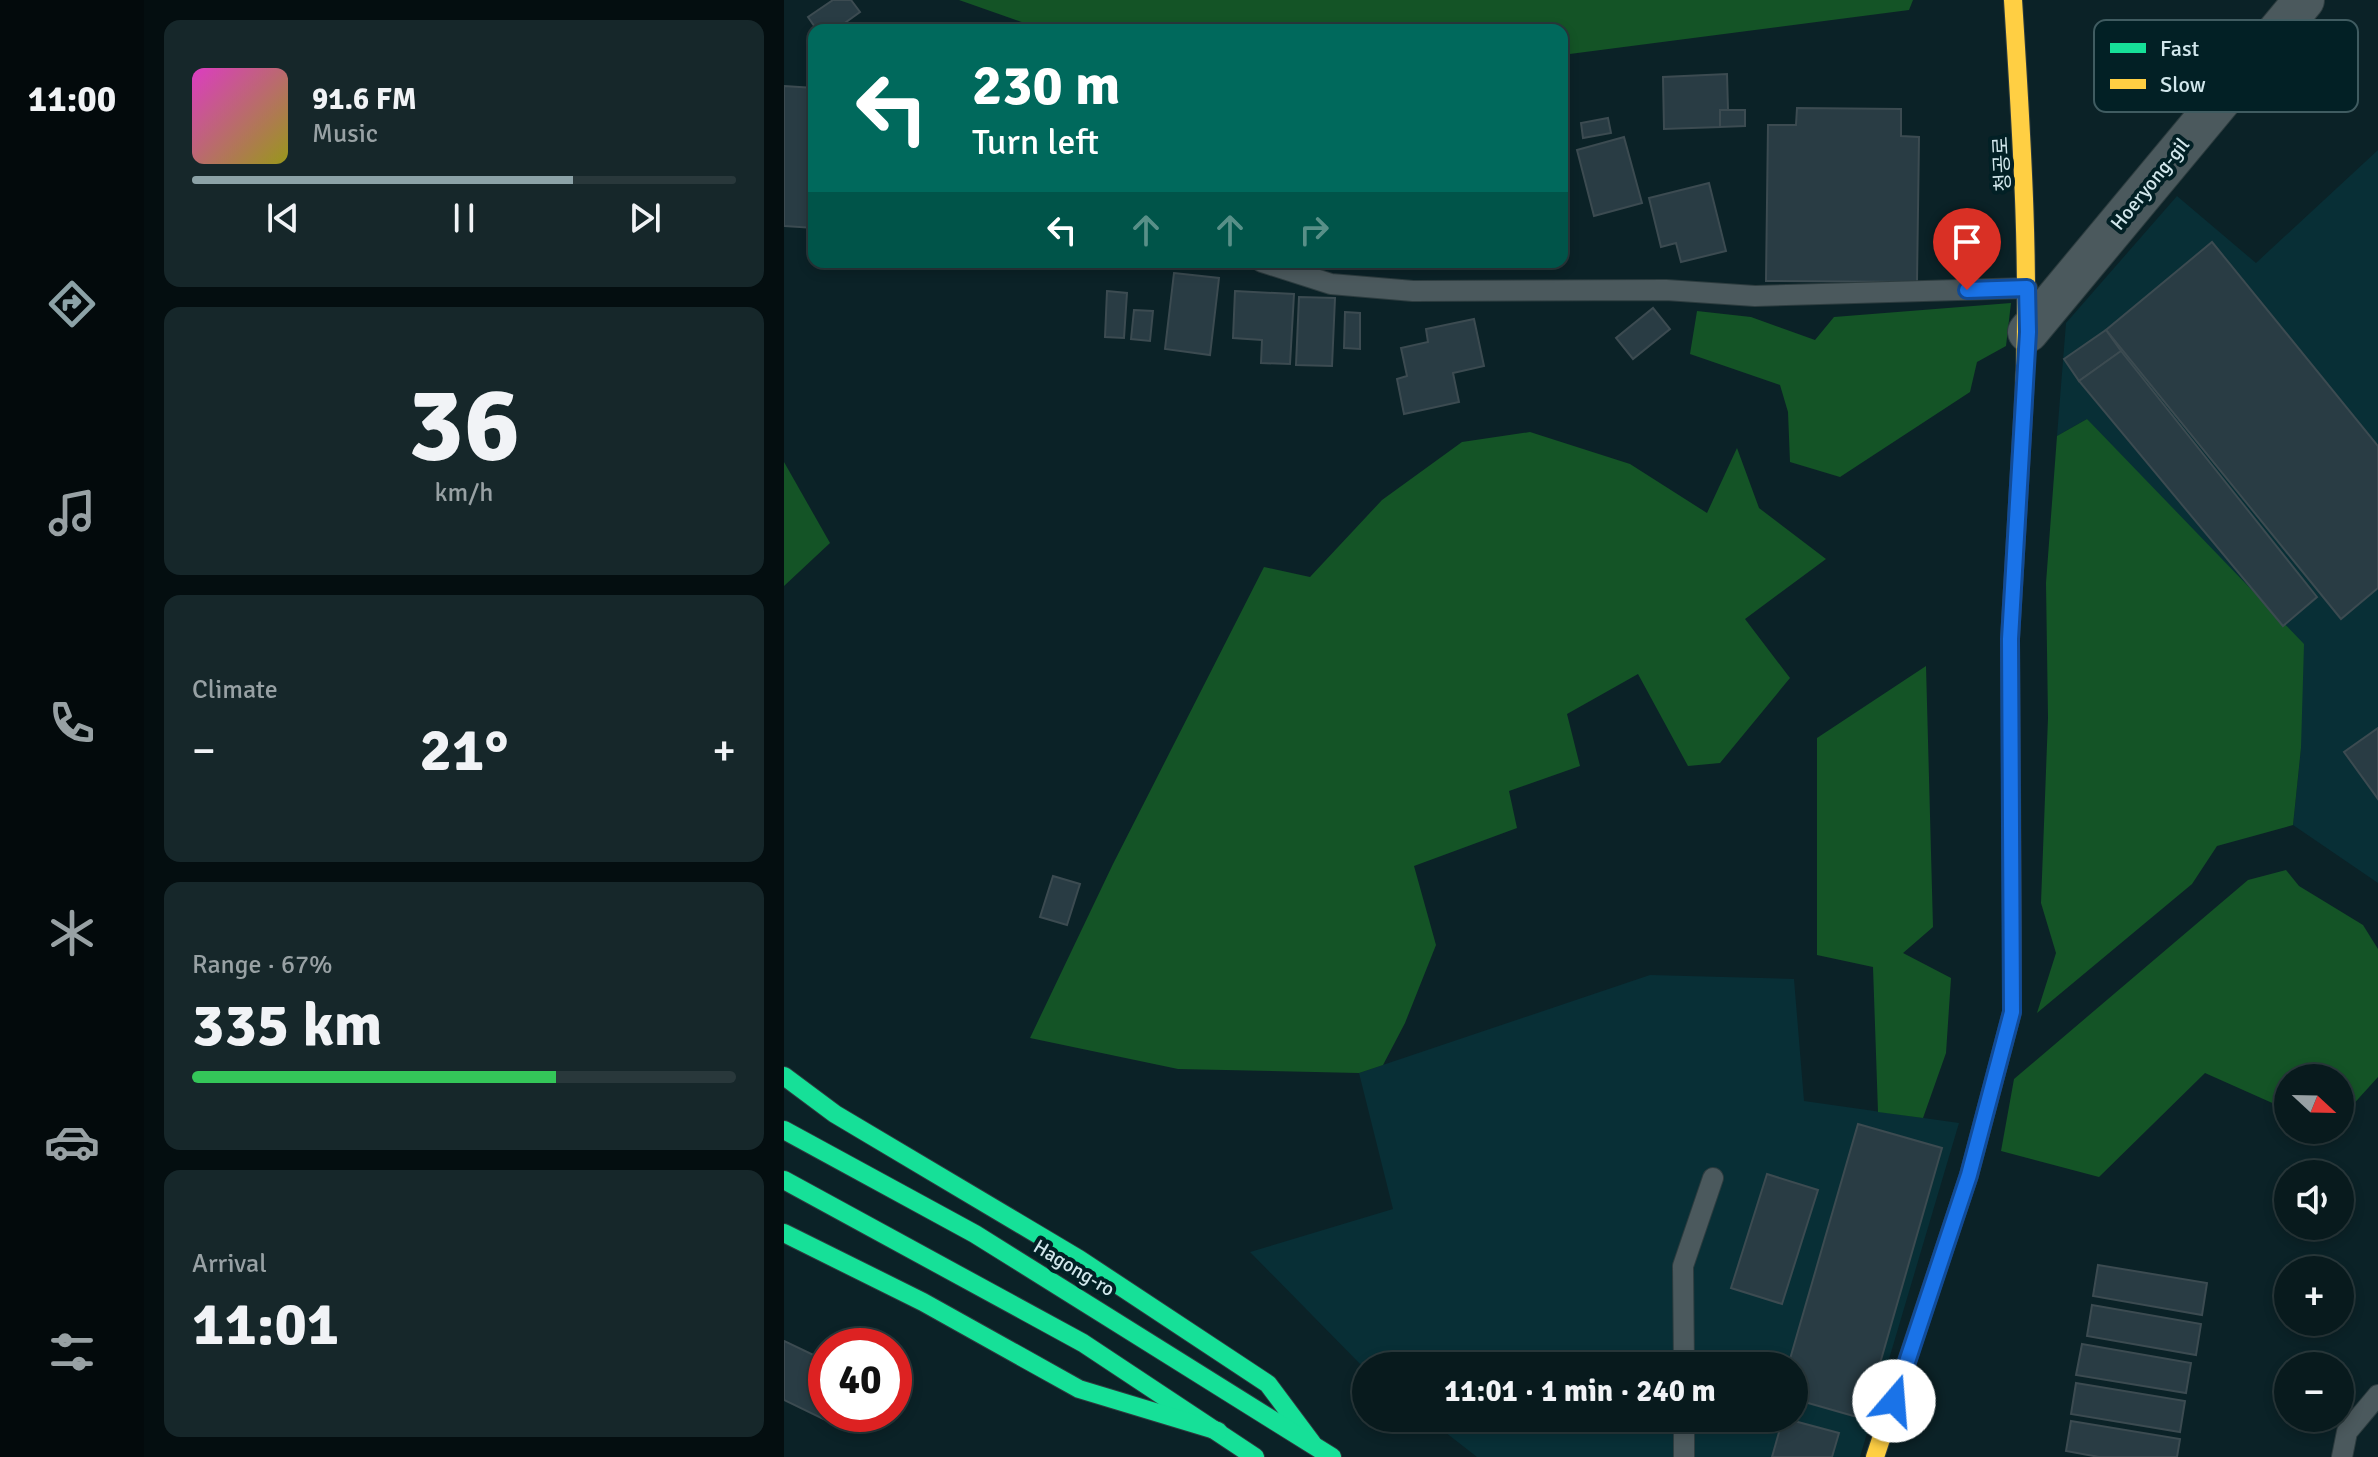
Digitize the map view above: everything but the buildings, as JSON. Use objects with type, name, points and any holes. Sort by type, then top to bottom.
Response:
[{"type":"main road","name":"청공로","points":[[1875,1457],[1969,1175],[2012,1012],[2010,639],[2028,332],[2026,208],[2013,0]]},
{"type":"main road","points":[[784,1076],[835,1114]]},
{"type":"main road","points":[[784,1088],[835,1114],[1079,1259],[1268,1384],[1312,1443]]},
{"type":"main road","name":"Hagong-ro","points":[[784,1130],[975,1234],[1332,1457]]},
{"type":"main road","points":[[784,1180],[1083,1343],[1255,1457]]},
{"type":"main road","points":[[789,1237],[923,1302],[1079,1389],[1218,1431]]},
{"type":"street","name":"Hoeryong-gil","points":[[2287,20],[2304,0]]},
{"type":"street","name":"Hoeryong-gil","points":[[2028,332],[2211,112]]},
{"type":"lane","points":[[1281,268],[1331,284],[1413,291],[1666,290],[1755,296],[2027,288]]},
{"type":"lane","points":[[1684,1352],[1683,1266],[1713,1178]]},
{"type":"lane","points":[[2342,1457],[2347,1432],[2378,1395]]},
{"type":"lane","points":[[1684,1432],[1684,1457]]},
{"type":"shaded area","points":[[2378,150],[2378,883],[2293,825],[2301,748],[2087,419],[2057,436],[2066,323],[2177,196],[2256,263]]},
{"type":"shaded area","points":[[1650,975],[1794,979],[1804,1101],[1959,1123],[1860,1457],[1477,1457],[1445,1432],[1808,1432],[1808,1352],[1352,1352],[1352,1356],[1250,1252],[1393,1209],[1359,1073]]},
{"type":"green space","points":[[959,0],[1913,0],[1909,10],[1568,54],[1568,24],[1027,24]]},
{"type":"green space","points":[[2011,303],[2006,346],[1977,362],[1970,392],[1840,477],[1790,462],[1788,412],[1780,385],[1690,354],[1697,311],[1751,317],[1815,340],[1834,317]]},
{"type":"green space","points":[[2087,419],[2304,644],[2301,748],[2293,825],[2217,846],[2192,884],[2037,1013],[2056,953],[2041,903],[2048,718],[2046,583],[2057,436]]},
{"type":"green space","points":[[1530,432],[1630,464],[1707,513],[1737,448],[1759,508],[1826,559],[1745,619],[1790,678],[1720,763],[1688,766],[1638,674],[1567,714],[1580,766],[1509,791],[1517,828],[1414,866],[1436,945],[1405,1023],[1383,1065],[1359,1073],[1178,1069],[1030,1038],[1113,864],[1264,567],[1310,577],[1382,500],[1462,442]]},
{"type":"green space","points":[[784,462],[830,543],[784,586]]},
{"type":"green space","points":[[1926,666],[1933,927],[1903,953],[1951,978],[1946,1053],[1923,1118],[1878,1112],[1873,967],[1817,955],[1817,738]]},
{"type":"green space","points":[[2286,870],[2299,886],[2363,925],[2378,949],[2378,1077],[2354,1104],[2354,1064],[2274,1064],[2274,1104],[2205,1073],[2099,1177],[2001,1151],[2014,1079],[2248,880]]},
{"type":"traffic: fast","points":[[2012,927],[2010,639],[2023,417]]},
{"type":"traffic: fast","points":[[784,1076],[835,1114],[1079,1259],[1268,1384],[1312,1443]]},
{"type":"traffic: fast","points":[[784,1130],[975,1234],[1332,1457]]},
{"type":"traffic: fast","points":[[784,1180],[1083,1343],[1255,1457]]},
{"type":"traffic: fast","points":[[784,1233],[923,1302],[1079,1389],[1218,1431]]},
{"type":"traffic: slow","points":[[2013,0],[2026,261],[2023,417]]},
{"type":"traffic: slow","points":[[1875,1457],[1969,1175],[2012,1012],[2012,927]]},
{"type":"route","points":[[1894,1401],[1969,1175],[2012,1012],[2010,639],[2028,332],[2027,288],[1967,290]]}]
